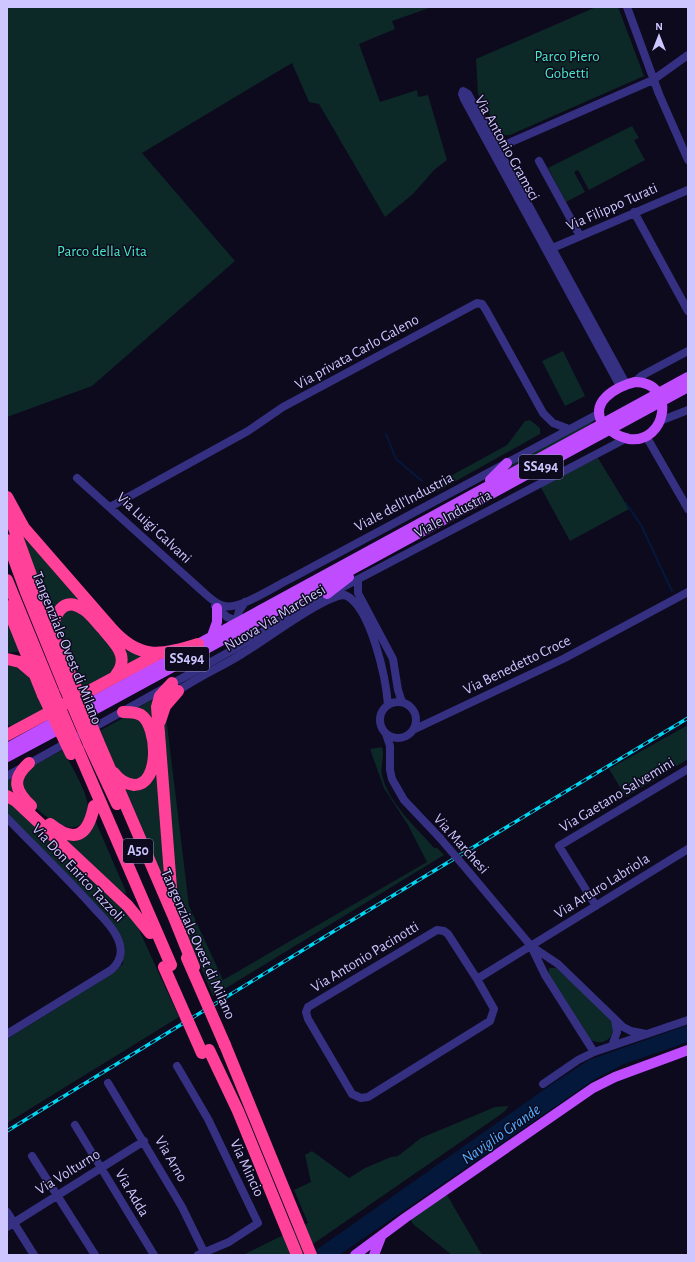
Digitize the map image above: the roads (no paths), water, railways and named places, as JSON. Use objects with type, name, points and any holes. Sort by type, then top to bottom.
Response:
[{"type":"highway","points":[[7,497],[24,528],[115,633],[138,650],[159,654]]},
{"type":"highway","points":[[7,509],[52,633],[69,686]]},
{"type":"highway","name":"Tangenziale Ovest di Milano","points":[[7,540],[26,592],[69,686],[84,747],[168,966]]},
{"type":"highway","name":"Tangenziale Ovest di Milano","points":[[7,580],[46,692]]},
{"type":"highway","points":[[52,633],[54,618],[62,608],[71,605],[82,608],[105,632],[121,652],[122,661],[116,676]]},
{"type":"highway","points":[[7,606],[46,692]]},
{"type":"highway","points":[[7,735],[159,654],[198,644]]},
{"type":"highway","points":[[7,660],[16,660],[34,674],[84,747],[109,766],[119,779],[128,784],[140,784],[148,778],[151,772],[154,757],[152,734],[149,724],[140,714],[123,712]]},
{"type":"highway","points":[[173,915],[169,883],[158,702],[162,693],[175,687]]},
{"type":"highway","points":[[7,728],[22,726]]},
{"type":"highway","points":[[84,747],[94,806],[150,933],[168,966],[220,1087],[238,1112],[297,1255]]},
{"type":"highway","name":"Tangenziale Ovest di Milano","points":[[84,747],[204,992],[290,1207],[311,1255]]},
{"type":"highway","points":[[29,764],[18,776],[17,782],[19,792],[33,808],[60,832],[71,835],[82,832],[90,823],[94,806]]},
{"type":"highway","points":[[109,766],[173,915],[188,957]]},
{"type":"highway","points":[[7,796],[16,801],[124,902],[150,933]]},
{"type":"main road","name":"SS494","points":[[660,397],[688,377]]},
{"type":"main road","points":[[647,383],[660,397],[662,413],[660,421],[646,436],[627,438],[603,422],[604,398],[627,384],[647,383]]},
{"type":"main road","name":"SS494","points":[[7,748],[603,422],[660,397],[688,387]]},
{"type":"main road","name":"SS494","points":[[7,757],[368,561],[603,422]]},
{"type":"main road","points":[[484,487],[507,463]]},
{"type":"main road","points":[[327,594],[368,561]]},
{"type":"main road","points":[[212,636],[217,622],[215,604]]},
{"type":"main road","points":[[355,1255],[366,1251],[405,1218],[593,1088],[615,1077],[688,1050]]},
{"type":"main road","points":[[374,1255],[382,1236]]},
{"type":"street","points":[[627,7],[653,80],[688,160]]},
{"type":"street","points":[[495,149],[653,80],[688,56]]},
{"type":"street","name":"Via Antonio Gramsci","points":[[495,149],[464,99],[462,94],[463,91],[467,92],[495,149],[550,250],[627,384]]},
{"type":"street","points":[[539,161],[580,236]]},
{"type":"street","name":"Via Filippo Turati","points":[[550,250],[634,212],[688,190]]},
{"type":"street","points":[[634,212],[688,311]]},
{"type":"street","name":"Via privata Carlo Galeno","points":[[110,507],[248,431],[283,408],[468,306],[480,303],[486,310],[543,413],[553,423],[572,427]]},
{"type":"street","points":[[627,384],[688,351]]},
{"type":"street","points":[[660,421],[688,410]]},
{"type":"street","points":[[572,427],[603,422]]},
{"type":"street","name":"Viale dell'Industria","points":[[245,602],[572,427]]},
{"type":"street","points":[[646,436],[688,509]]},
{"type":"street","name":"Viale Industria","points":[[175,687],[327,594],[358,580],[627,438]]},
{"type":"street","name":"Via Luigi Galvani","points":[[78,478],[215,604],[227,617],[236,622]]},
{"type":"street","points":[[358,580],[358,593],[393,659],[398,690],[402,702],[411,708],[415,717],[412,730],[402,737],[391,753]]},
{"type":"street","points":[[339,589],[350,592],[372,632],[387,690],[388,705]]},
{"type":"street","name":"Via Benedetto Croce","points":[[412,730],[503,689],[688,592]]},
{"type":"street","name":"Nuova Via Marchesi","points":[[175,687],[244,653],[299,617],[335,597],[346,595],[356,603]]},
{"type":"street","points":[[245,602],[239,611],[236,622],[252,624]]},
{"type":"street","name":"Via Luigi Galvani","points":[[215,604],[226,607],[245,602]]},
{"type":"street","points":[[7,776],[123,712],[175,687]]},
{"type":"street","points":[[402,702],[388,705],[382,711],[380,719],[381,727],[386,734],[402,737]]},
{"type":"street","points":[[415,717],[424,721],[433,721]]},
{"type":"street","name":"Via Marchesi","points":[[386,734],[391,753],[390,770],[397,788],[414,812],[440,838],[531,946],[545,975],[594,1052]]},
{"type":"street","name":"Via Gaetano Salvemini","points":[[596,906],[558,846],[688,769]]},
{"type":"street","name":"Via Don Enrico Tazzoli","points":[[7,818],[110,927],[118,939],[120,951],[118,962],[111,970],[7,1034]]},
{"type":"street","name":"Via Arturo Labriola","points":[[531,946],[688,849]]},
{"type":"street","name":"Via Antonio Pacinotti","points":[[438,930],[444,931],[448,934],[477,979],[494,1009],[490,1021],[368,1097],[361,1098],[352,1094],[308,1019],[306,1012],[308,1007],[438,930]]},
{"type":"street","points":[[477,979],[531,946]]},
{"type":"street","name":"Via Marchesi","points":[[531,946],[558,964],[615,1020],[631,1031],[647,1034]]},
{"type":"street","points":[[612,1046],[617,1032],[615,1020]]},
{"type":"street","points":[[543,1084],[578,1060],[594,1052],[688,1020]]},
{"type":"street","name":"Via Mincio","points":[[177,1066],[208,1119],[258,1223],[229,1242],[201,1254]]},
{"type":"street","name":"Via Arno","points":[[108,1083],[182,1207],[201,1254]]},
{"type":"street","name":"Via Adda","points":[[75,1125],[154,1255]]},
{"type":"street","name":"Via Volturno","points":[[10,1225],[144,1141]]},
{"type":"street","points":[[32,1156],[95,1255]]},
{"type":"street","points":[[7,1212],[10,1225],[34,1255]]},
{"type":"water","name":"Naviglio Grande","points":[[688,1025],[688,1042],[624,1064],[595,1079],[339,1255],[309,1255],[555,1082],[589,1060]]},
{"type":"waterway","points":[[386,434],[396,459],[422,481]]},
{"type":"waterway","points":[[626,503],[641,525],[672,591]]},
{"type":"railway","points":[[7,1131],[344,925],[688,718]]},
{"type":"park label","name":"Parco Piero Gobetti","points":[[567,64]]},
{"type":"park label","name":"Parco della Vita","points":[[102,251]]}]
